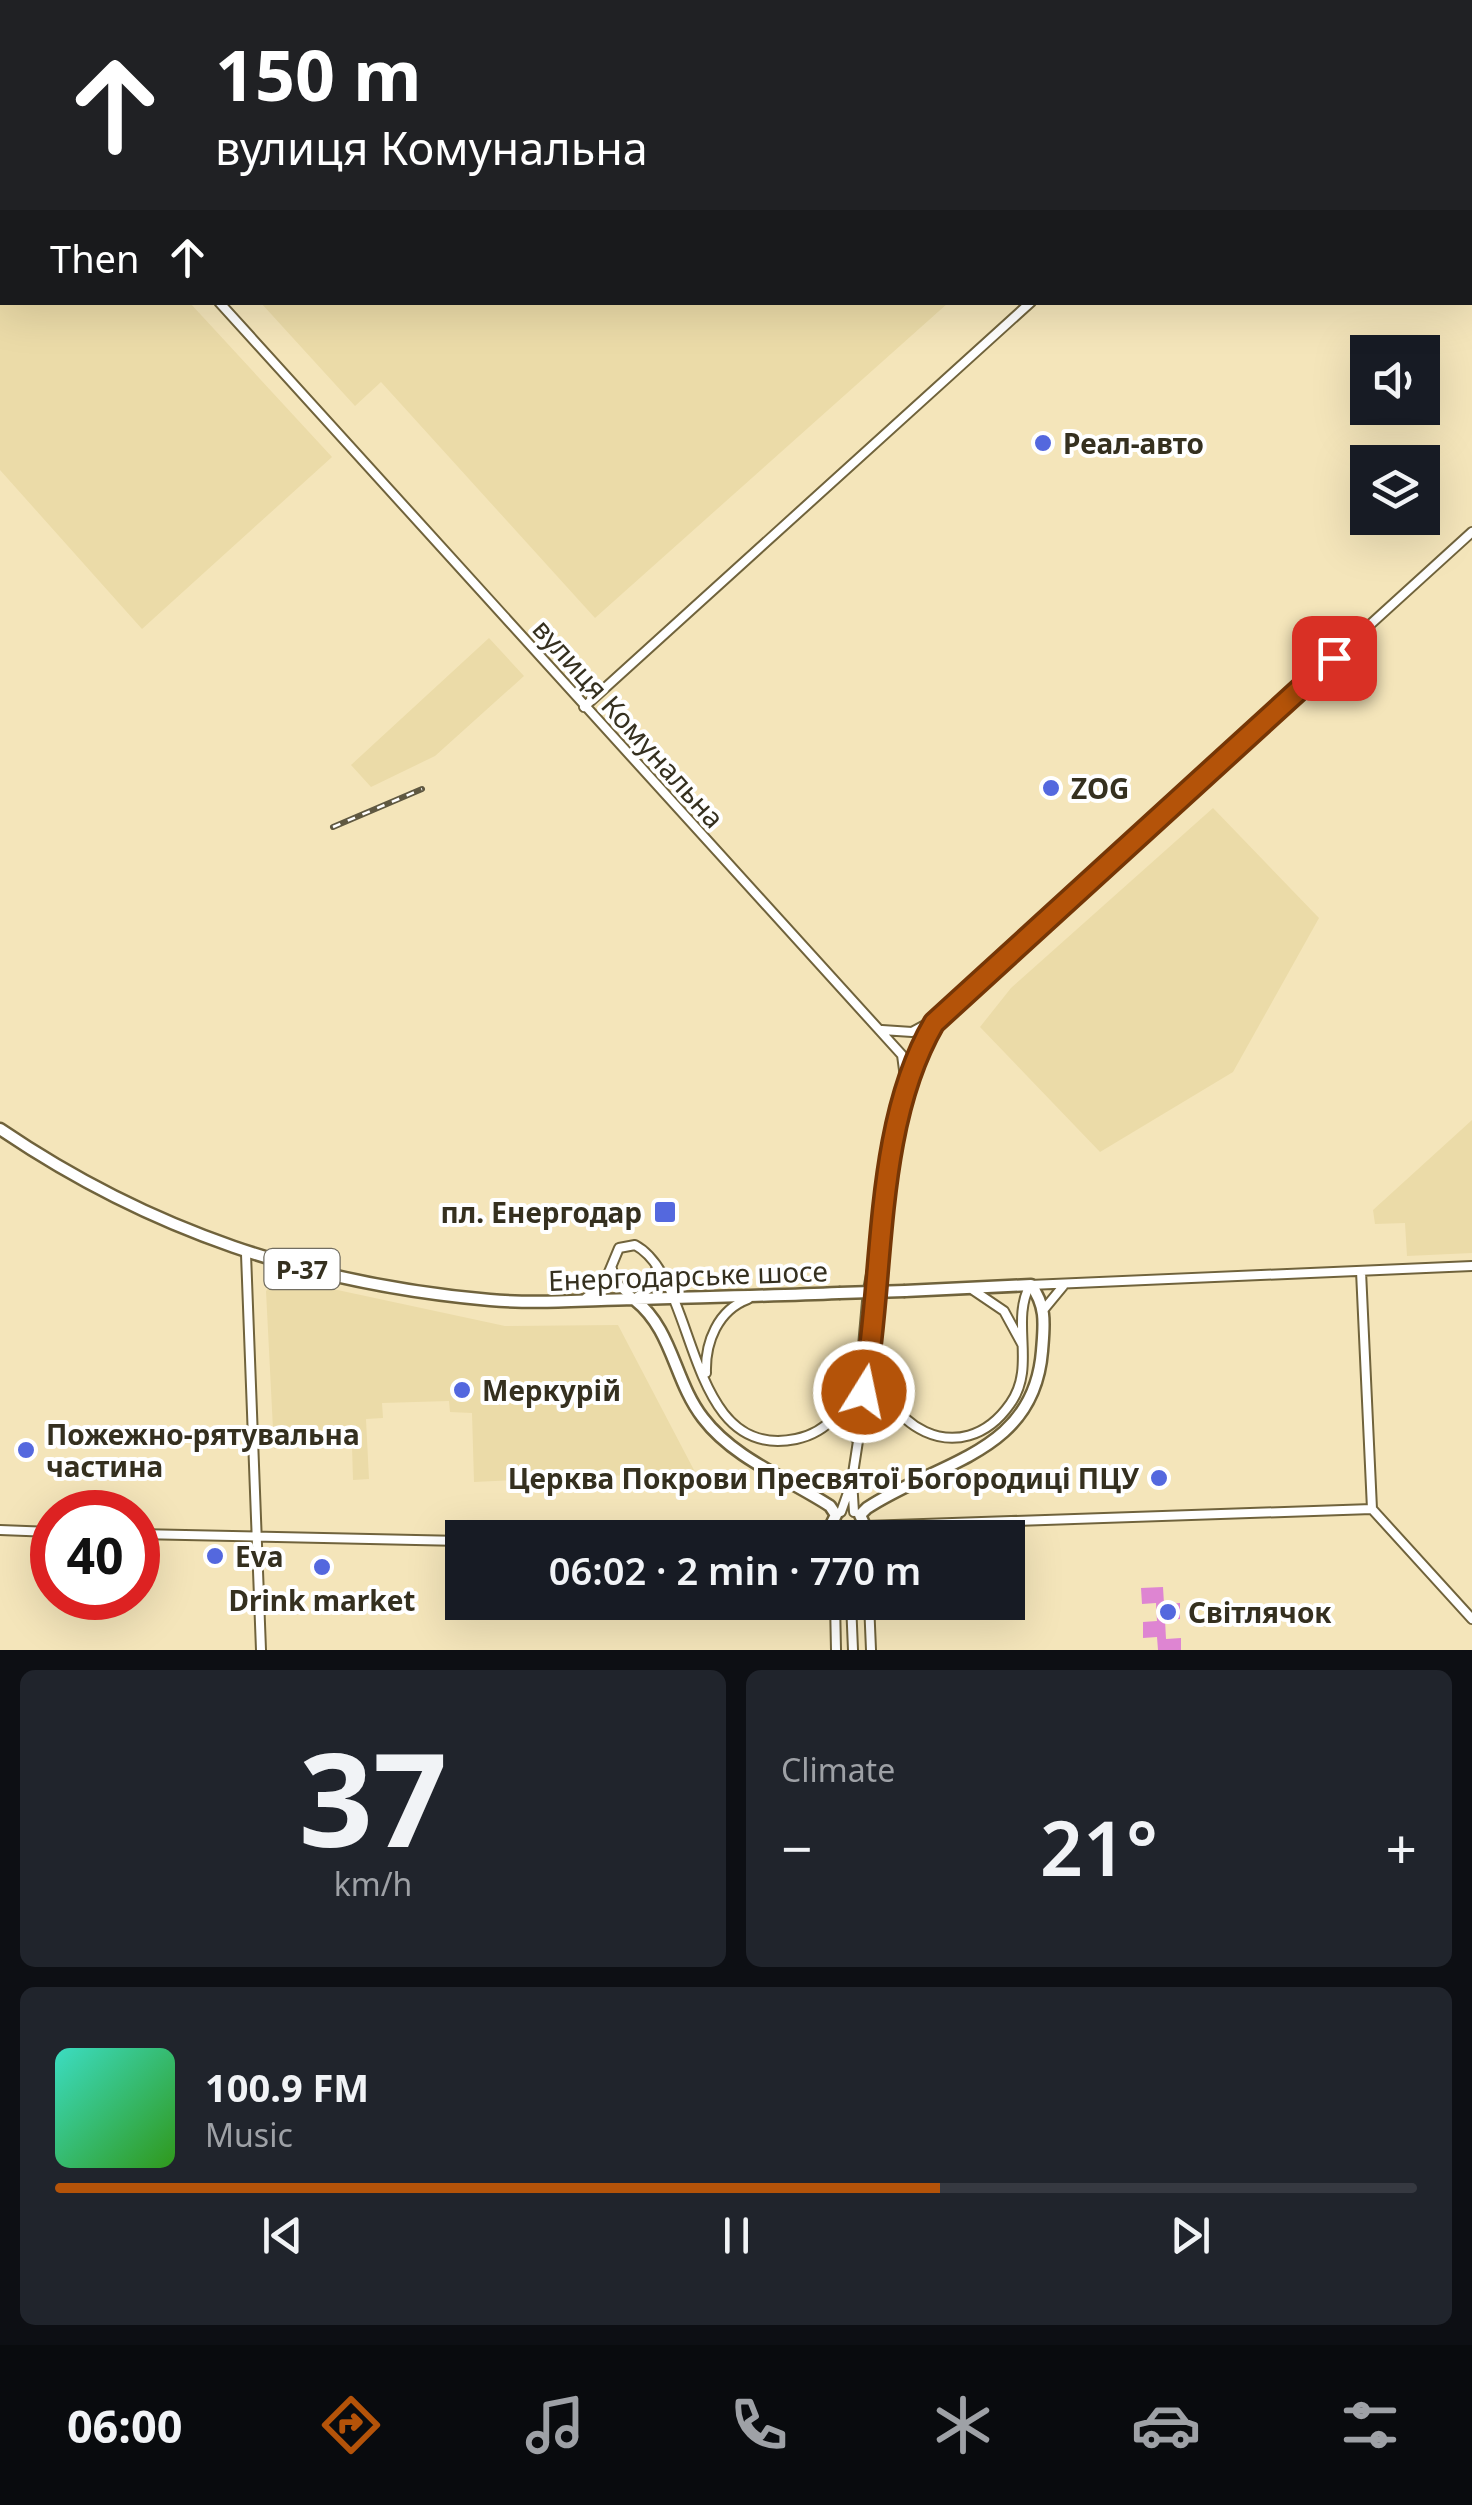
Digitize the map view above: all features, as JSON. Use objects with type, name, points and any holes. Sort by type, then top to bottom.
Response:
[{"type":"main road","name":"Енергодарське шосе","points":[[0,1129],[126,1203],[246,1254],[330,1275],[447,1295],[579,1301],[1032,1285]]},
{"type":"main road","points":[[867,1520],[885,1497],[990,1444],[1018,1420],[1037,1383],[1044,1314],[1032,1285]]},
{"type":"main road","points":[[634,1299],[661,1328],[694,1403],[710,1427],[735,1448],[830,1506],[838,1514],[836,1520]]},
{"type":"street","name":"вулиця Комунальна","points":[[222,305],[906,1063],[905,1093],[884,1209]]},
{"type":"street","points":[[584,707],[1028,305]]},
{"type":"street","points":[[878,1028],[912,1032],[942,1014],[1472,532]]},
{"type":"street","points":[[905,1093],[916,1057],[942,1014]]},
{"type":"street","points":[[884,1209],[876,1370],[884,1396],[906,1422],[934,1434],[964,1434],[996,1419],[1018,1390],[1025,1356],[1025,1296],[1032,1285]]},
{"type":"street","points":[[857,1440],[868,1290],[884,1209]]},
{"type":"street","points":[[579,1301],[600,1289],[620,1248],[635,1245],[655,1267],[671,1298],[708,1387],[731,1421],[758,1437],[793,1440],[829,1423],[844,1407],[860,1376]]},
{"type":"street","points":[[246,1254],[261,1650]]},
{"type":"street","points":[[612,1264],[616,1282],[634,1299],[650,1288],[655,1267]]},
{"type":"street","name":"Енергодарське шосе","points":[[1032,1285],[1472,1266]]},
{"type":"street","points":[[1361,1271],[1372,1509],[1472,1619]]},
{"type":"street","points":[[1024,1319],[1044,1314],[1067,1283]]},
{"type":"street","points":[[969,1288],[1004,1311],[1025,1356]]},
{"type":"street","points":[[708,1387],[706,1361],[715,1329],[735,1306],[757,1296]]},
{"type":"street","points":[[661,1328],[681,1323]]},
{"type":"street","points":[[849,1520],[838,1514],[852,1480],[876,1324]]},
{"type":"street","points":[[829,1423],[846,1425],[857,1440]]},
{"type":"street","points":[[852,1480],[861,1520]]},
{"type":"street","points":[[1025,1521],[1372,1509]]},
{"type":"street","points":[[0,1530],[30,1531]]},
{"type":"street","points":[[160,1534],[445,1541]]},
{"type":"street","points":[[835,1620],[836,1650]]},
{"type":"street","points":[[852,1620],[853,1650]]},
{"type":"street","points":[[870,1620],[871,1650]]},
{"type":"shaded area","points":[[0,305],[192,305],[332,457],[142,629],[0,470]]},
{"type":"shaded area","points":[[263,305],[946,305],[595,618],[381,382],[355,406]]},
{"type":"shaded area","points":[[489,638],[524,676],[435,756],[371,787],[351,765]]},
{"type":"shaded area","points":[[1213,808],[1319,918],[1233,1072],[1100,1152],[980,1027],[1011,988]]},
{"type":"shaded area","points":[[1472,1120],[1472,1253],[1407,1256],[1405,1223],[1375,1224],[1373,1210]]},
{"type":"shaded area","name":"Меркурій","points":[[277,1277],[505,1326],[618,1325],[695,1472],[474,1482],[472,1413],[450,1412],[449,1401],[382,1403],[383,1418],[366,1419],[369,1479],[353,1480],[352,1445],[274,1449],[266,1291]]},
{"type":"building","name":"Світлячок","points":[[1163,1587],[1164,1604],[1180,1603],[1180,1619],[1165,1620],[1166,1639],[1181,1638],[1181,1650],[1158,1650],[1157,1637],[1143,1638],[1143,1622],[1157,1621],[1156,1603],[1142,1604],[1141,1588]]},
{"type":"railway","points":[[333,827],[422,789]]},
{"type":"place","name":"Реал-авто","points":[[1043,443]]},
{"type":"place","name":"ZOG","points":[[1051,788]]},
{"type":"place","name":"пл. Енергодар","points":[[665,1212]]},
{"type":"place","name":"Меркурій","points":[[462,1390]]},
{"type":"place","name":"Пожежно-рятувальна частина","points":[[26,1450]]},
{"type":"place","name":"Церква Покрови Пресвятої Богородиці ПЦУ","points":[[1159,1478]]},
{"type":"place","name":"Eva","points":[[215,1556]]},
{"type":"place","name":"Drink market","points":[[322,1567]]},
{"type":"place","name":"Світлячок","points":[[1168,1612]]},
{"type":"route","points":[[864,1392],[876,1324],[893,1146],[909,1077],[934,1023],[1334,658]]}]
